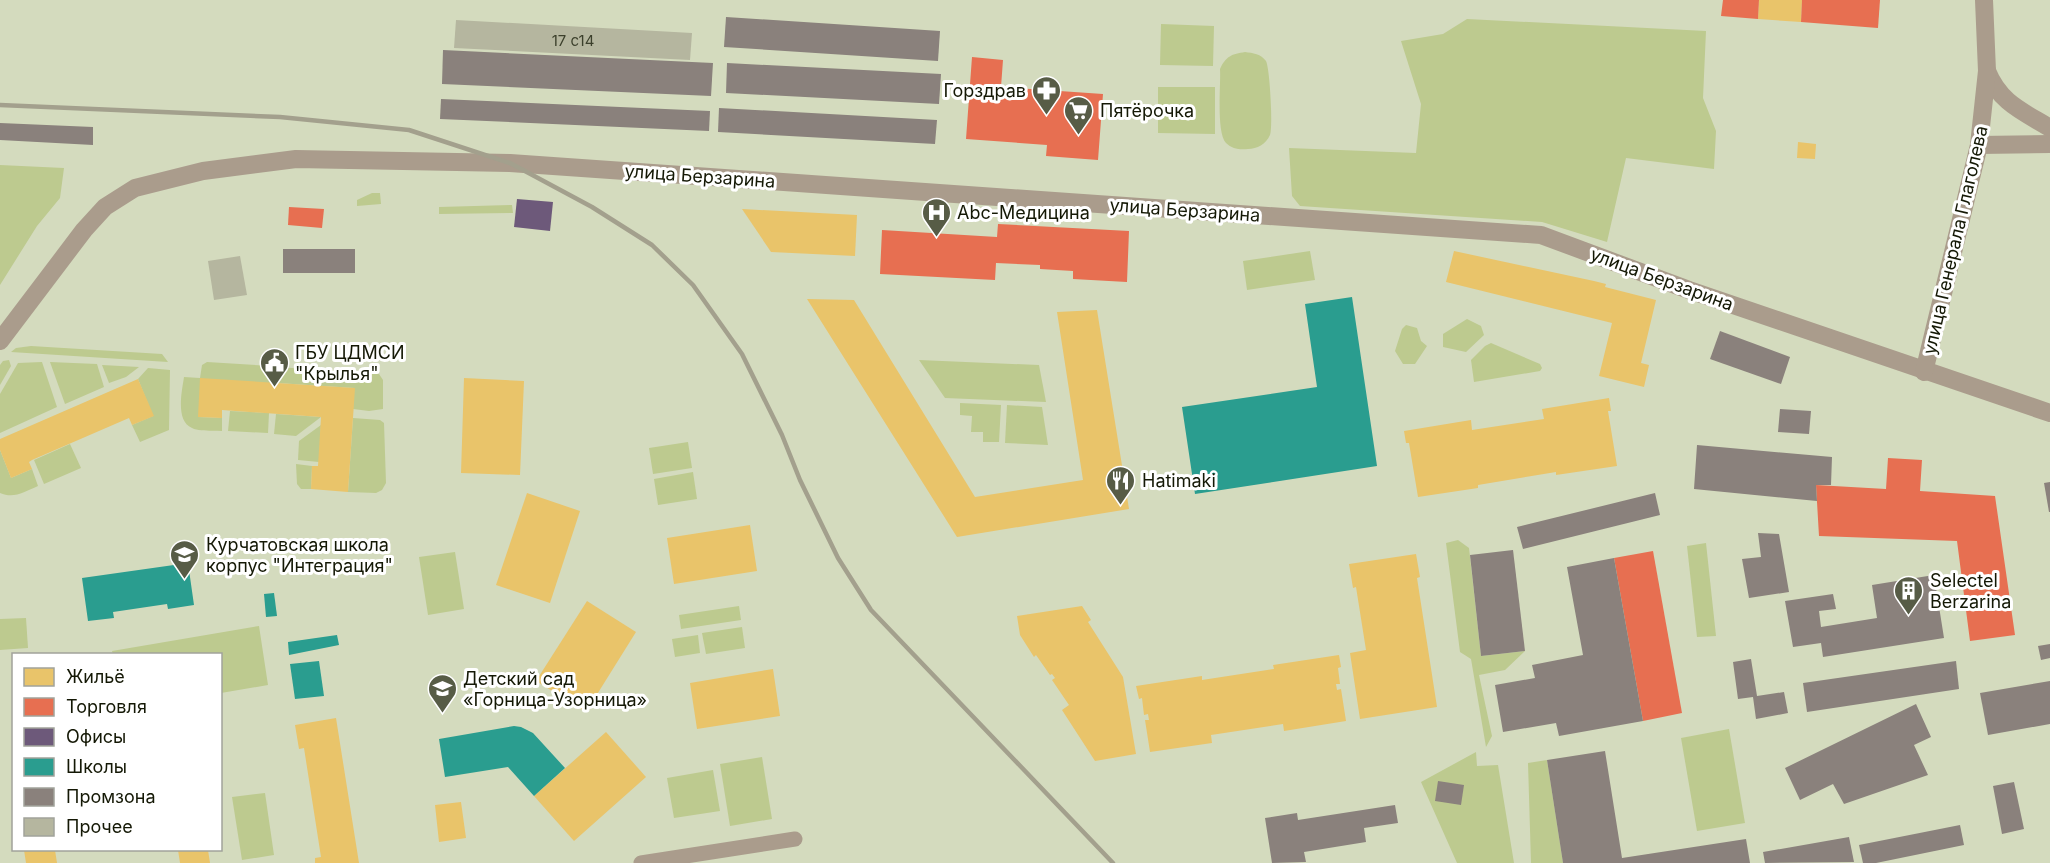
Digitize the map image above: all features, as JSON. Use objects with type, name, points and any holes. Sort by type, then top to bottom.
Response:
[{"type":"street","name":"улица Генерала Глаголева","points":[[1924,372],[1979,145],[1987,71],[1983,0]]},
{"type":"street","points":[[1987,71],[1993,86],[2001,95],[2022,113],[2050,128]]},
{"type":"street","points":[[1979,145],[2050,144]]},
{"type":"street","name":"улица Берзарина","points":[[2,336],[84,230],[105,207],[135,188],[203,171],[296,159],[510,163],[1541,235],[1689,290],[1924,372],[2050,413]]},
{"type":"street","points":[[641,863],[795,839]]},
{"type":"green space","points":[[1467,19],[1706,31],[1703,98],[1716,131],[1714,169],[1626,158],[1607,242],[1542,222],[1300,206],[1292,196],[1289,148],[1416,153],[1421,104],[1401,41],[1443,34]]},
{"type":"green space","points":[[1161,24],[1214,26],[1213,66],[1160,65]]},
{"type":"green space","points":[[1245,52],[1259,55],[1266,61],[1270,86],[1270,135],[1264,143],[1255,148],[1236,149],[1226,143],[1221,129],[1220,69],[1230,56]]},
{"type":"green space","points":[[1158,87],[1215,87],[1215,134],[1158,133]]},
{"type":"green space","points":[[0,165],[64,168],[60,198],[37,226],[0,285]]},
{"type":"green space","points":[[372,193],[380,193],[381,204],[357,206],[357,200]]},
{"type":"green space","points":[[512,205],[513,213],[439,214],[439,207]]},
{"type":"green space","points":[[1310,251],[1315,280],[1247,290],[1243,261]]},
{"type":"green space","points":[[1467,319],[1481,326],[1484,335],[1466,352],[1443,347],[1443,334]]},
{"type":"green space","points":[[1406,325],[1417,328],[1421,341],[1427,346],[1415,364],[1403,364],[1395,351],[1402,329]]},
{"type":"green space","points":[[1491,343],[1540,364],[1542,368],[1540,371],[1474,382],[1471,360]]},
{"type":"green space","points":[[31,346],[162,354],[168,362],[11,352],[16,348]]},
{"type":"green space","points":[[9,360],[11,366],[0,385],[0,365],[3,361]]},
{"type":"green space","points":[[919,360],[1039,365],[1046,402],[945,398]]},
{"type":"green space","points":[[42,362],[57,407],[0,433],[0,394],[18,363]]},
{"type":"green space","points":[[50,362],[97,364],[104,387],[65,404]]},
{"type":"green space","points":[[207,362],[271,366],[271,383],[198,417],[222,418],[222,431],[192,428],[183,419],[181,412],[184,377],[200,378],[202,365]]},
{"type":"green space","points":[[102,365],[139,367],[126,377],[109,383]]},
{"type":"green space","points":[[278,367],[379,374],[383,380],[383,409],[369,411],[353,409],[354,388],[278,383]]},
{"type":"green space","points":[[148,368],[170,370],[169,430],[140,442],[132,425],[153,416],[138,379]]},
{"type":"green space","points":[[960,403],[1001,405],[999,442],[983,442],[983,432],[971,432],[972,416],[960,415]]},
{"type":"green space","points":[[1007,405],[1042,407],[1048,445],[1005,443]]},
{"type":"green space","points":[[230,411],[269,413],[268,433],[228,431]]},
{"type":"green space","points":[[276,414],[321,417],[296,436],[274,434]]},
{"type":"green space","points":[[353,418],[380,420],[384,423],[386,483],[382,490],[376,493],[348,492]]},
{"type":"green space","points":[[321,425],[319,462],[298,460],[299,441]]},
{"type":"green space","points":[[688,442],[692,468],[653,474],[649,448]]},
{"type":"green space","points":[[70,444],[81,468],[44,484],[34,460]]},
{"type":"green space","points":[[0,450],[11,478],[32,469],[38,486],[14,495],[0,493]]},
{"type":"green space","points":[[296,464],[312,466],[311,489],[301,489],[297,484]]},
{"type":"green space","points":[[693,472],[697,499],[658,505],[654,479]]},
{"type":"green space","points":[[1458,540],[1469,548],[1481,656],[1525,651],[1505,670],[1479,675],[1492,736],[1486,747],[1471,659],[1460,652],[1446,543]]},
{"type":"green space","points":[[1706,543],[1716,636],[1697,637],[1687,546]]},
{"type":"green space","points":[[455,552],[464,609],[428,615],[419,557]]},
{"type":"green space","points":[[739,606],[741,620],[681,629],[679,615]]},
{"type":"green space","points":[[26,618],[28,648],[0,650],[0,619]]},
{"type":"green space","points":[[259,626],[268,685],[222,693],[222,653],[113,653],[112,651]]},
{"type":"green space","points":[[742,627],[745,648],[706,654],[702,633]]},
{"type":"green space","points":[[698,635],[700,653],[675,657],[672,639]]},
{"type":"green space","points":[[1729,729],[1745,823],[1697,831],[1681,738]]},
{"type":"green space","points":[[1476,752],[1477,766],[1498,765],[1514,863],[1457,863],[1421,782]]},
{"type":"green space","points":[[762,757],[772,819],[730,826],[720,764]]},
{"type":"green space","points":[[1547,760],[1563,863],[1531,863],[1528,763]]},
{"type":"green space","points":[[713,770],[720,811],[674,818],[667,778]]},
{"type":"green space","points":[[265,793],[274,855],[242,860],[232,797]]},
{"type":"building: Жильё","points":[[1759,0],[1802,0],[1801,22],[1758,19]]},
{"type":"building: Жильё","points":[[1798,142],[1816,144],[1815,159],[1797,158]]},
{"type":"building: Жильё","points":[[742,209],[857,215],[855,256],[771,252]]},
{"type":"building: Жильё","points":[[1454,251],[1594,281],[1606,284],[1605,287],[1656,300],[1641,363],[1649,365],[1644,387],[1599,376],[1612,323],[1446,282]]},
{"type":"building: Жильё","points":[[807,299],[854,300],[975,497],[1083,480],[1057,312],[1097,310],[1129,509],[957,537]]},
{"type":"building: Жильё","points":[[200,378],[355,388],[348,492],[311,489],[312,466],[318,466],[321,417],[222,410],[222,418],[198,417]]},
{"type":"building: Жильё","points":[[464,378],[524,381],[520,475],[461,473]]},
{"type":"building: Жильё","points":[[138,379],[154,416],[132,425],[129,418],[32,460],[29,462],[32,469],[11,478],[0,450],[0,439]]},
{"type":"building: Жильё","points":[[1609,398],[1611,411],[1608,411],[1617,466],[1556,475],[1556,472],[1478,485],[1478,488],[1418,497],[1409,443],[1406,443],[1404,431],[1471,420],[1472,430],[1544,419],[1542,409]]},
{"type":"building: Жильё","points":[[527,493],[580,511],[550,603],[496,585]]},
{"type":"building: Жильё","points":[[750,525],[757,571],[674,584],[667,538]]},
{"type":"building: Жильё","points":[[1416,554],[1420,577],[1417,578],[1437,707],[1360,719],[1350,653],[1366,650],[1356,587],[1353,588],[1349,564]]},
{"type":"building: Жильё","points":[[587,601],[636,632],[586,712],[536,681]]},
{"type":"building: Жильё","points":[[1082,606],[1091,620],[1088,622],[1123,677],[1136,754],[1095,761],[1062,710],[1069,705],[1052,680],[1055,678],[1052,674],[1050,675],[1036,655],[1034,657],[1020,635],[1017,616]]},
{"type":"building: Жильё","points":[[1339,655],[1340,684],[1336,684],[1337,690],[1341,689],[1346,721],[1284,731],[1283,724],[1211,735],[1212,743],[1150,752],[1145,720],[1149,720],[1148,714],[1144,715],[1142,698],[1139,699],[1136,686],[1202,676],[1202,680],[1274,669],[1273,665]]},
{"type":"building: Жильё","points":[[773,669],[780,716],[697,729],[690,683]]},
{"type":"building: Жильё","points":[[336,718],[359,863],[315,863],[315,858],[321,857],[304,748],[299,749],[295,725]]},
{"type":"building: Жильё","points":[[606,732],[646,777],[574,841],[534,796]]},
{"type":"building: Жильё","points":[[461,802],[466,838],[439,842],[435,805]]},
{"type":"building: Жильё","points":[[24,851],[55,851],[57,863],[26,863]]},
{"type":"building: Жильё","points":[[178,851],[208,851],[210,863],[180,863]]},
{"type":"building: Торговля","points":[[1723,0],[1759,0],[1758,19],[1721,16]]},
{"type":"building: Торговля","points":[[1802,0],[1880,0],[1878,28],[1801,22]]},
{"type":"building: Торговля","points":[[972,57],[1003,60],[1001,87],[1103,94],[1098,160],[1046,156],[1047,145],[966,139]]},
{"type":"building: Торговля","points":[[289,207],[324,209],[322,228],[288,225]]},
{"type":"building: Торговля","points":[[998,224],[1129,231],[1127,282],[1073,279],[1073,271],[1040,269],[1040,265],[996,263],[995,280],[880,274],[882,230],[997,237]]},
{"type":"building: Торговля","points":[[1888,458],[1922,460],[1920,491],[1995,496],[2015,635],[1970,641],[1957,541],[1819,536],[1816,485],[1886,489]]},
{"type":"building: Торговля","points":[[1653,551],[1682,713],[1643,721],[1614,558]]},
{"type":"building: Офисы","points":[[517,199],[553,202],[550,231],[514,227]]},
{"type":"building: Школы","points":[[1352,297],[1377,466],[1195,494],[1182,407],[1317,387],[1305,304]]},
{"type":"building: Школы","points":[[188,563],[194,605],[168,609],[167,604],[113,612],[114,618],[88,621],[82,578]]},
{"type":"building: Школы","points":[[274,593],[277,616],[266,617],[264,594]]},
{"type":"building: Школы","points":[[337,635],[339,645],[289,655],[288,642]]},
{"type":"building: Школы","points":[[319,661],[324,696],[295,699],[290,664]]},
{"type":"building: Школы","points":[[514,726],[533,733],[565,768],[534,796],[508,767],[445,777],[439,739]]},
{"type":"building: Промзона","points":[[726,17],[940,31],[938,61],[724,47]]},
{"type":"building: Промзона","points":[[443,50],[713,63],[711,96],[442,84]]},
{"type":"building: Промзона","points":[[727,63],[941,74],[939,104],[726,93]]},
{"type":"building: Промзона","points":[[441,99],[710,111],[709,131],[440,119]]},
{"type":"building: Промзона","points":[[719,108],[937,120],[935,144],[718,132]]},
{"type":"building: Промзона","points":[[0,123],[93,127],[93,145],[0,140]]},
{"type":"building: Промзона","points":[[283,249],[355,249],[355,273],[283,273]]},
{"type":"building: Промзона","points":[[1720,331],[1790,357],[1781,384],[1710,359]]},
{"type":"building: Промзона","points":[[1780,409],[1811,411],[1809,434],[1778,432]]},
{"type":"building: Промзона","points":[[1697,445],[1832,457],[1831,485],[1816,485],[1817,501],[1694,489]]},
{"type":"building: Промзона","points":[[2050,482],[2050,512],[2049,512],[2044,483]]},
{"type":"building: Промзона","points":[[1655,493],[1660,515],[1523,549],[1517,527]]},
{"type":"building: Промзона","points":[[1758,533],[1779,534],[1789,592],[1749,598],[1742,559],[1761,557]]},
{"type":"building: Промзона","points":[[1513,550],[1525,651],[1481,656],[1470,555]]},
{"type":"building: Промзона","points":[[1614,558],[1643,721],[1559,736],[1556,723],[1503,732],[1495,685],[1535,678],[1532,665],[1583,655],[1567,567]]},
{"type":"building: Промзона","name":"Selectel Berzarina","points":[[1934,575],[1944,638],[1823,657],[1821,643],[1793,647],[1785,601],[1833,594],[1836,609],[1819,611],[1821,627],[1877,618],[1872,585]]},
{"type":"building: Промзона","points":[[2050,644],[2050,658],[2041,660],[2038,646]]},
{"type":"building: Промзона","points":[[1751,659],[1757,696],[1784,692],[1788,713],[1756,719],[1753,697],[1738,699],[1733,662]]},
{"type":"building: Промзона","points":[[1956,661],[1959,689],[1807,712],[1803,683]]},
{"type":"building: Промзона","points":[[2050,681],[2050,724],[1988,735],[1980,693]]},
{"type":"building: Промзона","points":[[1916,704],[1931,737],[1914,745],[1928,775],[1844,804],[1833,784],[1800,800],[1785,768]]},
{"type":"building: Промзона","points":[[1605,751],[1622,858],[1746,839],[1750,863],[1563,863],[1547,760]]},
{"type":"building: Промзона","points":[[1438,781],[1464,785],[1461,805],[1435,801]]},
{"type":"building: Промзона","points":[[2014,782],[2024,829],[2002,834],[1993,786]]},
{"type":"building: Промзона","points":[[1395,805],[1398,823],[1364,828],[1366,842],[1304,852],[1306,862],[1272,863],[1265,818],[1297,813],[1298,820]]},
{"type":"building: Промзона","points":[[1960,825],[1964,845],[1876,863],[1863,863],[1859,845]]},
{"type":"building: Промзона","points":[[1849,837],[1854,862],[1765,863],[1763,852]]},
{"type":"building: Прочее","points":[[456,20],[692,33],[690,60],[454,48]]},
{"type":"building: Прочее","points":[[240,256],[247,295],[214,300],[208,261]]},
{"type":"railway","points":[[0,105],[280,117],[409,130],[510,163],[592,207],[652,245],[693,285],[742,354],[838,558],[871,610],[1113,863]]},
{"type":"place","name":"Горздрав","points":[[1047,116]]},
{"type":"place","name":"Пятёрочка","points":[[1079,136]]},
{"type":"place","name":"Abc-Медицина","points":[[936,238]]},
{"type":"place","name":"ГБУ ЦДМСИ \"Крылья\"","points":[[274,388]]},
{"type":"place","name":"Hatimaki","points":[[1121,506]]},
{"type":"place","name":"Курчатовская школа корпус \"Интеграция\"","points":[[185,580]]},
{"type":"place","name":"Selectel Berzarina","points":[[1909,616]]},
{"type":"place","name":"Детский сад «Горница-Узорница»","points":[[442,714]]}]
